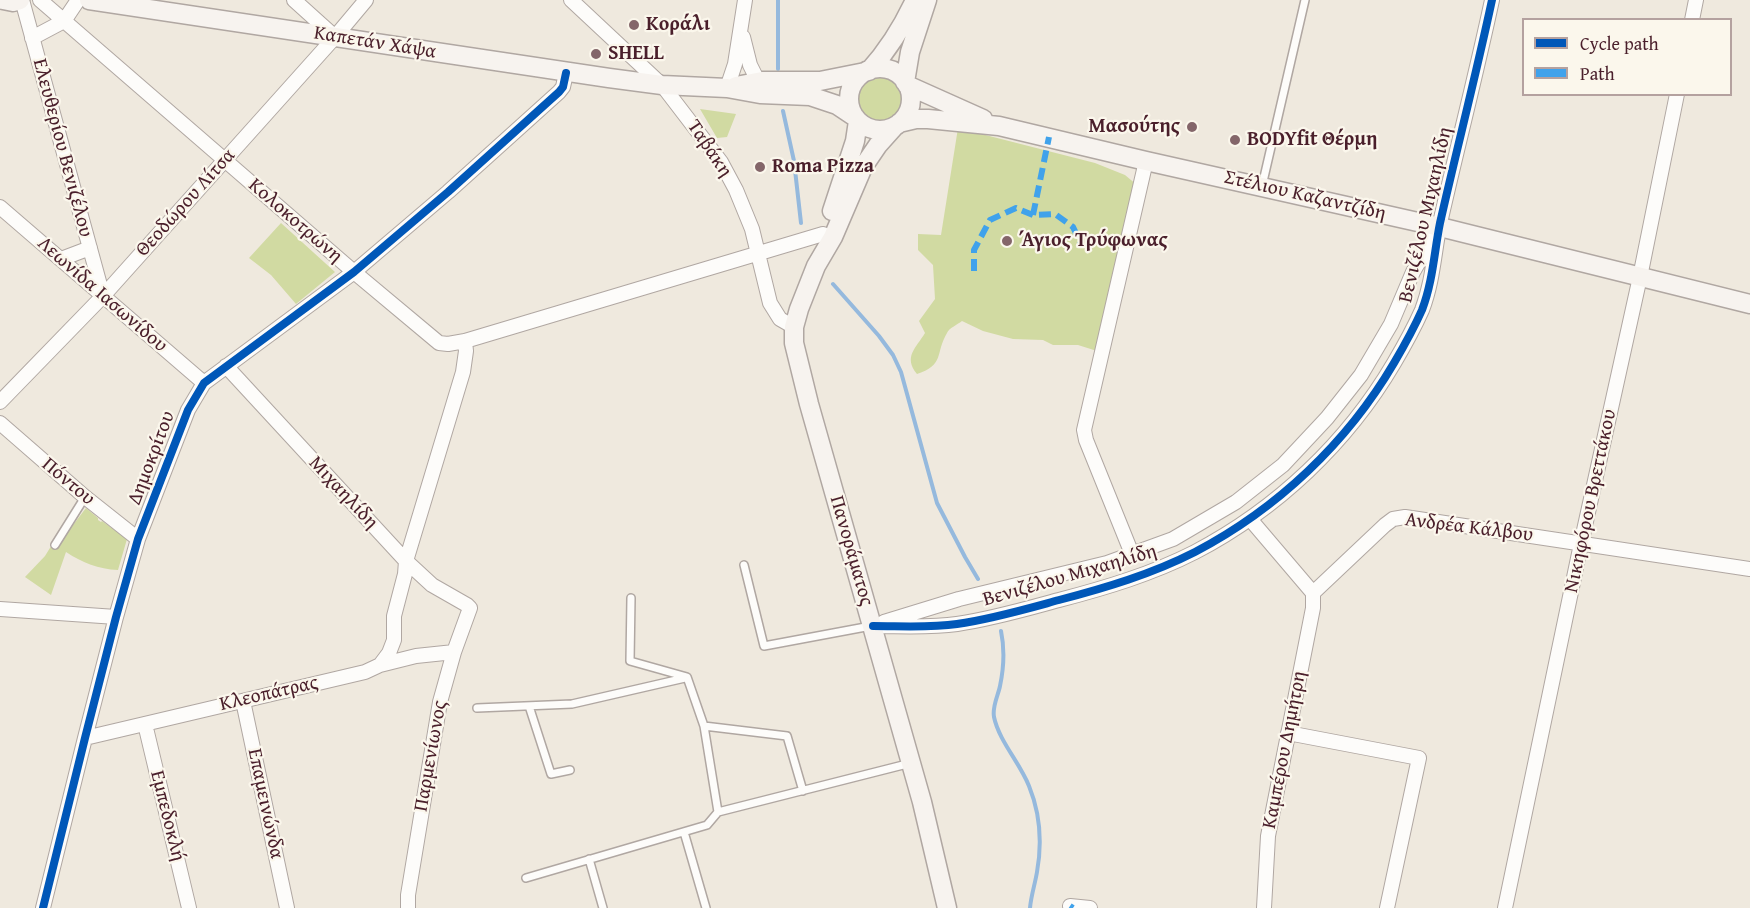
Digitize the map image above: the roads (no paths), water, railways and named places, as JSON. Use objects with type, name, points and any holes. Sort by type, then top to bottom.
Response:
[{"type":"main road","points":[[3,0],[13,2],[21,0]]},
{"type":"main road","name":"Καπετάν Χάψα","points":[[88,0],[566,73],[662,85]]},
{"type":"main road","points":[[856,119],[850,106],[850,93],[856,80],[867,72],[892,41],[915,0]]},
{"type":"main road","points":[[777,87],[828,101],[844,108],[865,126],[873,129],[882,130],[897,124],[907,113],[910,105],[906,83],[910,51],[927,0]]},
{"type":"main road","points":[[662,85],[727,88],[759,94],[777,87],[877,69],[889,70],[900,76],[906,83]]},
{"type":"main road","name":"Στέλιου Καζαντζίδη","points":[[906,83],[999,126]]},
{"type":"main road","name":"Πανοράματος","points":[[816,266],[818,250],[855,141],[856,119]]},
{"type":"main road","name":"Στέλιου Καζαντζίδη","points":[[897,124],[916,119],[928,119],[999,126],[1440,227],[1750,304]]},
{"type":"main road","name":"Πανοράματος","points":[[897,124],[878,145],[863,167],[833,237],[816,266],[799,309],[794,327],[794,343],[934,847],[947,908]]},
{"type":"street","name":"Ελευθερίου Βενιζέλου","points":[[21,0],[103,296]]},
{"type":"street","name":"Κολοκοτρώνη","points":[[40,0],[354,272],[440,343],[465,341],[823,234]]},
{"type":"street","points":[[32,38],[64,21],[78,0]]},
{"type":"street","points":[[294,0],[335,37]]},
{"type":"street","name":"Θεοδώρου Λίτσα","points":[[0,402],[103,296],[366,0]]},
{"type":"street","name":"Ταβάκη","points":[[572,0],[662,85],[721,162],[750,223],[772,308],[780,319],[794,327]]},
{"type":"street","points":[[727,88],[734,70],[745,0]]},
{"type":"street","name":"Βενιζέλου Μιχαηλίδη","points":[[873,626],[957,624],[1014,612],[1144,574],[1195,552],[1250,519],[1320,460],[1354,422],[1377,390],[1421,312],[1434,271],[1440,227],[1492,0]]},
{"type":"street","points":[[1692,18],[1696,0]]},
{"type":"street","points":[[742,28],[750,65],[777,87]]},
{"type":"street","name":"Δημοκρίτου","points":[[43,908],[116,616],[138,539],[188,410],[204,383],[354,272],[448,192],[559,92],[566,73]]},
{"type":"street","name":"Νικηφόρου Βρεττάκου","points":[[1505,908],[1677,96]]},
{"type":"street","points":[[1132,554],[1084,430],[1146,161]]},
{"type":"street","name":"Λεωνίδα Ιασωνίδου","points":[[0,207],[204,383]]},
{"type":"street","name":"Βενιζέλου Μιχαηλίδη","points":[[873,626],[959,599],[1107,563],[1173,539],[1236,502],[1283,465],[1328,418],[1360,375],[1391,324],[1413,272],[1440,227]]},
{"type":"street","points":[[61,260],[90,248]]},
{"type":"street","points":[[380,665],[389,653],[394,640],[394,616],[406,561],[463,372],[465,341]]},
{"type":"street","name":"Μιχαηλίδη","points":[[226,366],[406,561],[432,585],[470,608]]},
{"type":"street","name":"Πόντου","points":[[0,423],[85,497],[138,539]]},
{"type":"street","name":"Ανδρέα Κάλβου","points":[[1313,593],[1385,525],[1393,519],[1405,517],[1750,569]]},
{"type":"street","points":[[1250,519],[1313,593]]},
{"type":"street","name":"Καμπέρου Δημήτρη","points":[[1264,908],[1268,836],[1313,608],[1313,593]]},
{"type":"street","name":"Παρμενίωνος","points":[[408,908],[408,895],[440,702],[454,652],[470,608]]},
{"type":"street","points":[[0,609],[116,616]]},
{"type":"street","name":"Κλεοπάτρας","points":[[85,738],[365,672],[380,665],[417,656],[454,652]]},
{"type":"street","name":"Επαμεινώνδα","points":[[243,701],[287,908]]},
{"type":"street","name":"Εμπεδοκλή","points":[[145,724],[189,908]]},
{"type":"street","points":[[1288,733],[1419,758],[1387,908]]},
{"type":"street","points":[[1070,906],[1090,908]]},
{"type":"lane","points":[[1262,186],[1305,0]]},
{"type":"lane","points":[[55,545],[85,497]]},
{"type":"lane","points":[[744,565],[764,646],[873,626]]},
{"type":"lane","points":[[631,598],[630,661],[687,677]]},
{"type":"lane","points":[[477,708],[572,704],[687,677]]},
{"type":"lane","points":[[687,677],[704,726],[718,812]]},
{"type":"lane","points":[[529,706],[551,774],[570,770]]},
{"type":"lane","points":[[704,726],[788,736],[803,791]]},
{"type":"lane","points":[[526,878],[707,825],[718,812],[911,763]]},
{"type":"lane","points":[[684,832],[705,908]]},
{"type":"lane","points":[[590,860],[603,908]]},
{"type":"waterway","points":[[778,0],[778,69]]},
{"type":"waterway","points":[[783,111],[794,161],[801,223]]},
{"type":"waterway","points":[[833,284],[893,355],[901,372],[937,503],[978,579]]},
{"type":"waterway","points":[[1001,631],[1003,665],[994,705],[994,717],[1000,735],[1029,786],[1036,807],[1039,829],[1039,861],[1030,908]]},
{"type":"place","name":"Κοράλι","points":[[634,25]]},
{"type":"place","name":"SHELL","points":[[596,54]]},
{"type":"place","name":"Μασούτης","points":[[1192,127]]},
{"type":"place","name":"BODYfit Θέρμη","points":[[1235,140]]},
{"type":"place","name":"Roma Pizza","points":[[760,167]]},
{"type":"place","name":"Άγιος Τρύφωνας","points":[[1007,241]]}]
